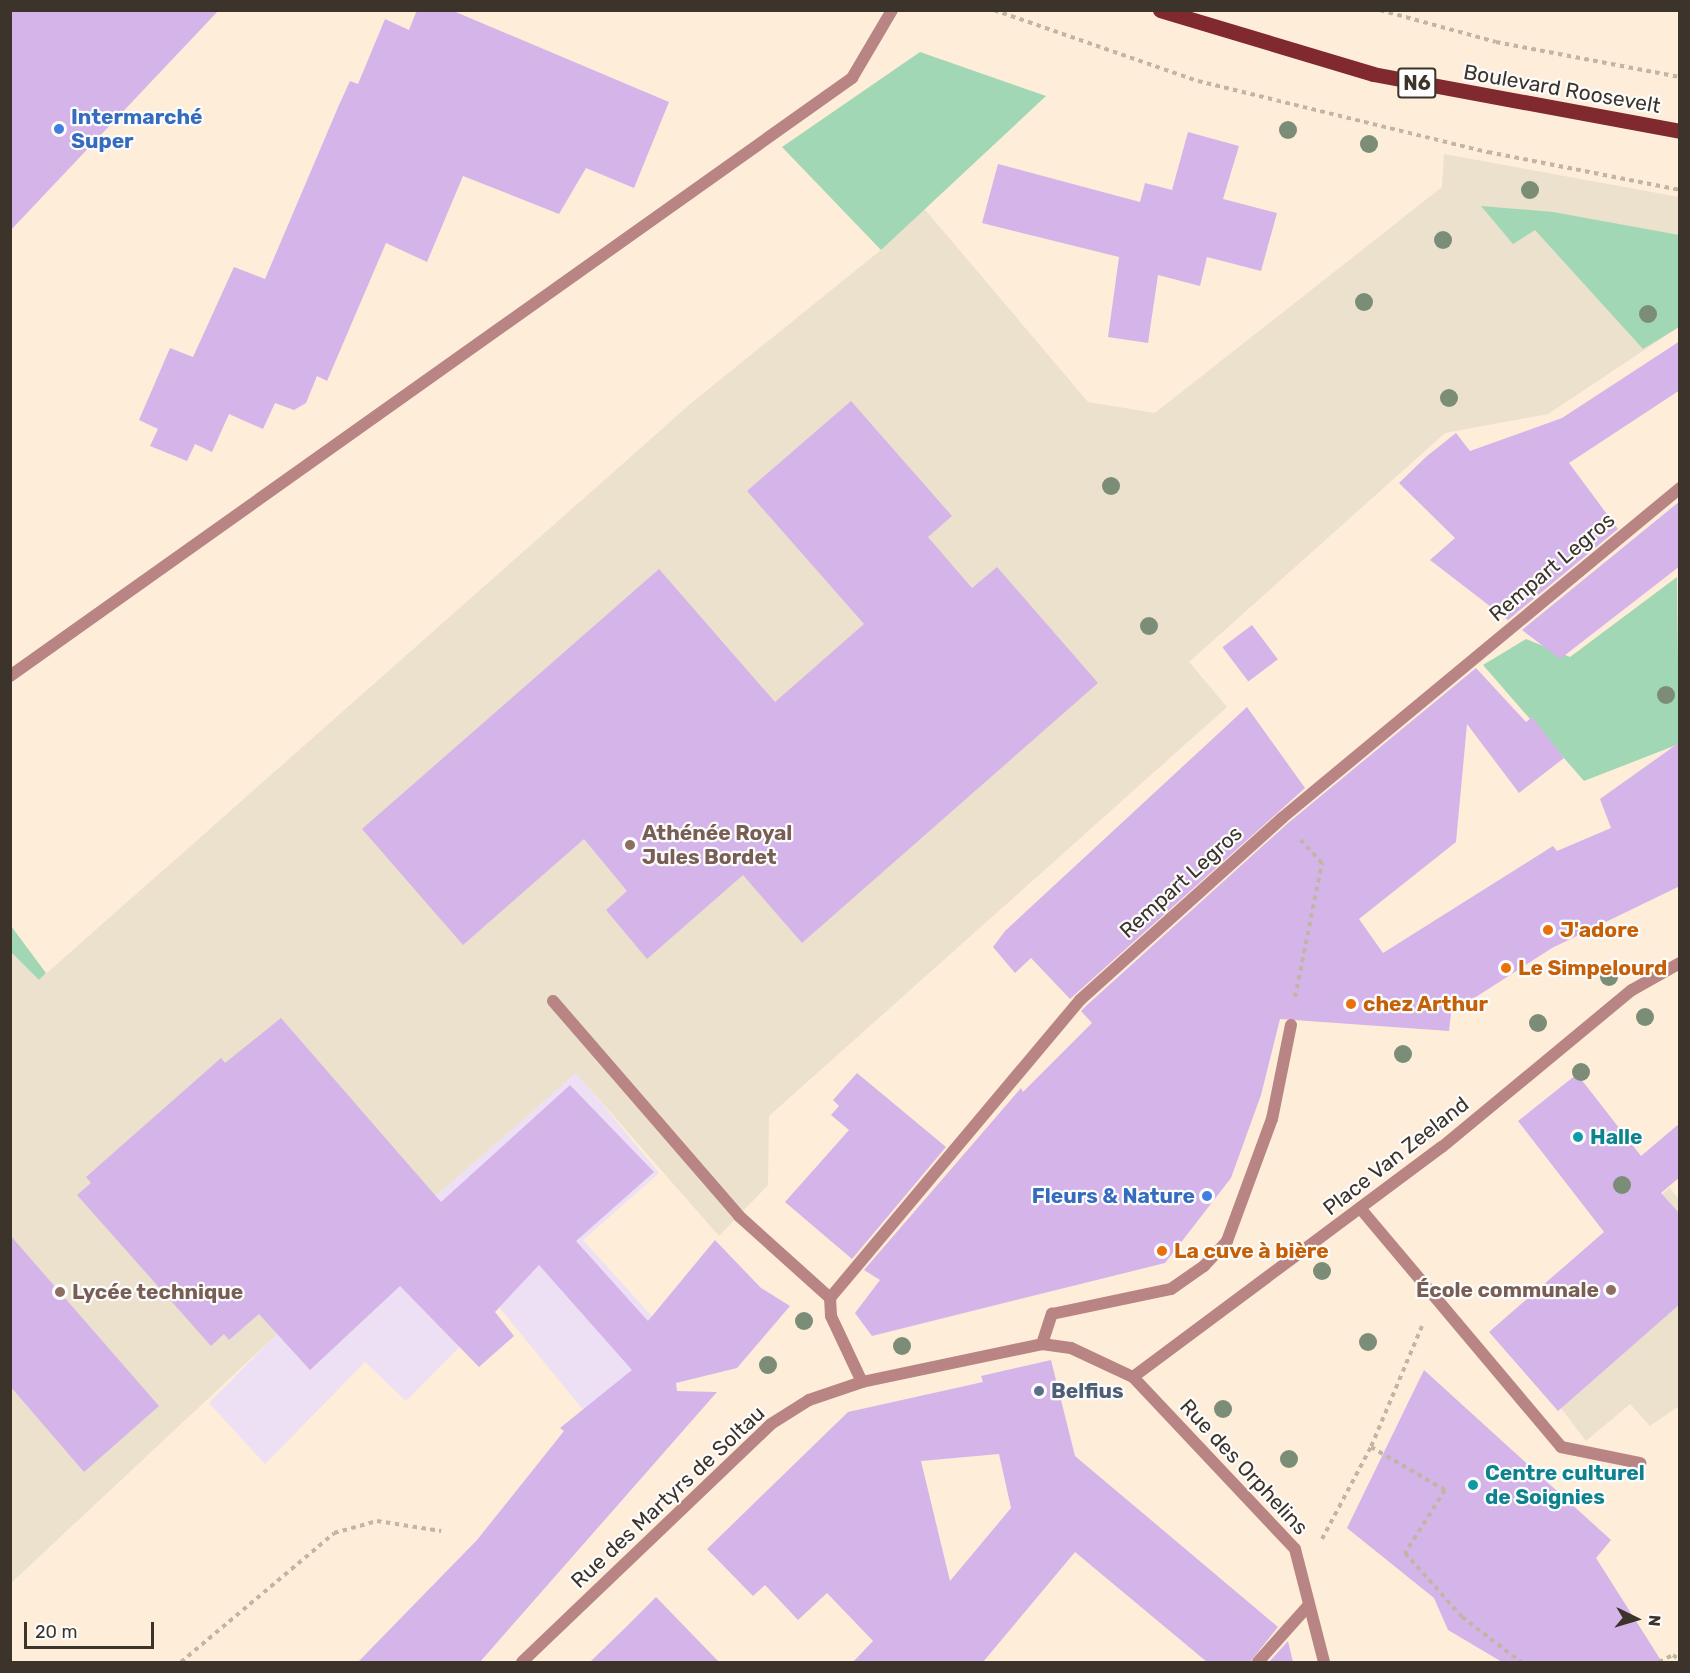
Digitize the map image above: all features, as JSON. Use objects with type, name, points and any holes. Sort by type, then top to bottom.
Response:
[{"type":"main road","name":"Boulevard Roosevelt","points":[[1160,10],[1373,74],[1680,131]]},
{"type":"street","points":[[10,676],[852,78],[892,10]]},
{"type":"street","name":"Rempart Legros","points":[[830,1298],[1080,1000],[1282,818],[1680,488]]},
{"type":"street","name":"Place Van Zeeland","points":[[1133,1377],[1360,1208],[1632,990],[1680,963]]},
{"type":"street","points":[[553,1001],[739,1216],[830,1298],[831,1316],[862,1382]]},
{"type":"street","points":[[1042,1344],[1052,1314],[1171,1289],[1204,1266],[1227,1241],[1272,1119],[1291,1025]]},
{"type":"street","points":[[1360,1208],[1561,1448],[1640,1463]]},
{"type":"street","name":"Rue des Martyrs de Soltau","points":[[522,1662],[771,1424],[809,1400],[862,1382],[1042,1344],[1071,1348],[1133,1377]]},
{"type":"street","name":"Rue des Orphelins","points":[[1133,1377],[1302,1562],[1309,1605],[1324,1662]]},
{"type":"street","points":[[1258,1662],[1309,1605]]},
{"type":"path","points":[[994,10],[1197,81],[1488,152],[1680,190]]},
{"type":"path","points":[[1380,10],[1496,42],[1680,77]]},
{"type":"path","points":[[1282,818],[1322,862],[1291,1025]]},
{"type":"path","points":[[1302,1562],[1324,1536],[1371,1447],[1434,1298]]},
{"type":"path","points":[[1371,1447],[1445,1490],[1405,1553],[1461,1617],[1521,1662]]},
{"type":"path","points":[[181,1662],[334,1533],[377,1521],[441,1531]]},
{"type":"path","points":[[1659,1662],[1673,1655],[1680,1660]]},
{"type":"shaded area","name":"Athénée Royal Jules Bordet","points":[[1444,154],[1679,197],[1679,327],[1548,414],[1445,433],[1189,662],[1227,707],[769,1116],[768,1185],[719,1236],[576,1073],[275,1336],[11,1583],[11,952],[39,980],[695,400],[881,250],[922,206],[1088,402],[1155,413],[1442,187]]},
{"type":"shaded area","points":[[576,1072],[659,1173],[583,1240],[675,1342],[588,1416],[499,1307],[406,1401],[365,1362],[265,1464],[209,1403],[275,1336]]},
{"type":"shaded area","name":"École communale","points":[[1670,1188],[1679,1199],[1679,1406],[1650,1426],[1630,1404],[1586,1441],[1561,1408],[1603,1239]]},
{"type":"green space","points":[[920,52],[1046,96],[881,250],[782,147]]},
{"type":"green space","points":[[1481,206],[1553,212],[1679,235],[1679,327],[1643,349],[1535,230],[1513,244]]},
{"type":"green space","points":[[1677,577],[1679,744],[1584,781],[1483,665],[1526,639],[1570,657]]},
{"type":"green space","points":[[11,926],[46,973],[39,980],[11,952]]},
{"type":"building","name":"Intermarché Super","points":[[10,10],[219,10],[10,231]]},
{"type":"building","points":[[417,10],[451,10],[669,102],[634,188],[586,168],[559,214],[463,176],[427,262],[386,243],[327,381],[317,376],[306,403],[294,410],[275,403],[263,429],[229,414],[212,452],[195,444],[187,461],[150,446],[158,429],[139,420],[170,348],[193,357],[234,267],[265,279],[350,81],[358,84],[385,19],[409,30]]},
{"type":"building","points":[[1188,132],[1239,146],[1223,199],[1277,213],[1261,271],[1207,257],[1200,286],[1158,275],[1148,343],[1108,337],[1119,257],[982,223],[998,164],[1140,202],[1145,183],[1172,190]]},
{"type":"building","points":[[1680,341],[1680,390],[1569,463],[1618,529],[1508,620],[1430,560],[1455,538],[1399,483],[1427,456],[1456,433],[1470,451],[1562,418]]},
{"type":"building","points":[[851,401],[952,516],[928,537],[972,588],[997,567],[1098,683],[802,943],[743,875],[647,959],[606,910],[627,891],[584,839],[463,945],[362,829],[659,569],[775,702],[864,624],[747,491]]},
{"type":"building","points":[[1680,501],[1680,566],[1560,659],[1522,630]]},
{"type":"building","points":[[1252,625],[1278,659],[1248,682],[1222,647]]},
{"type":"building","points":[[1476,668],[1526,722],[1532,717],[1564,758],[1519,793],[1467,724],[1456,842],[1359,919],[1383,953],[1553,846],[1557,851],[1611,828],[1600,799],[1680,742],[1680,886],[1552,948],[1451,1013],[1449,1031],[1280,1019],[1261,1095],[1231,1178],[1165,1263],[872,1336],[855,1313],[880,1280],[864,1270],[1021,1088],[1023,1092],[1092,1023],[1081,1011],[1287,824]]},
{"type":"building","points":[[1247,707],[1305,788],[1070,999],[1031,958],[1015,973],[993,947],[1005,931]]},
{"type":"building","points":[[281,1018],[441,1202],[570,1085],[654,1172],[576,1241],[648,1321],[715,1240],[761,1288],[790,1306],[737,1368],[676,1383],[677,1391],[717,1392],[480,1662],[358,1662],[477,1540],[564,1431],[560,1428],[632,1370],[539,1265],[495,1312],[514,1336],[479,1367],[400,1286],[310,1370],[259,1314],[229,1340],[224,1334],[211,1346],[77,1195],[91,1183],[86,1177],[221,1058],[225,1063]]},
{"type":"building","points":[[857,1073],[946,1147],[852,1259],[785,1202],[849,1130],[831,1115],[839,1106],[833,1100]]},
{"type":"building","points":[[1577,1074],[1641,1156],[1680,1123],[1680,1177],[1661,1193],[1680,1214],[1680,1304],[1558,1411],[1489,1332],[1604,1232],[1518,1121]]},
{"type":"building","points":[[10,1235],[159,1406],[84,1472],[10,1386]]},
{"type":"building","points":[[1051,1360],[1075,1456],[1278,1627],[1250,1662],[1207,1662],[1075,1552],[983,1662],[853,1662],[873,1641],[827,1593],[798,1620],[765,1585],[753,1596],[707,1549],[848,1412],[983,1382],[981,1376]],"holes":[[[999,1454],[1011,1508],[950,1581],[921,1461]]]},
{"type":"building","points":[[1424,1370],[1611,1540],[1596,1558],[1662,1662],[1502,1662],[1448,1630],[1434,1598],[1347,1528]]},
{"type":"building","points":[[656,1597],[719,1662],[590,1662],[624,1629]]},
{"type":"building","points":[[1288,1641],[1293,1662],[1269,1662]]},
{"type":"place","name":"Intermarché Super","points":[[59,129]]},
{"type":"place","name":"Athénée Royal Jules Bordet","points":[[630,845]]},
{"type":"place","name":"J'adore","points":[[1548,930]]},
{"type":"place","name":"Le Simpelourd","points":[[1506,968]]},
{"type":"place","name":"chez Arthur","points":[[1351,1004]]},
{"type":"place","name":"Halle","points":[[1578,1137]]},
{"type":"place","name":"Fleurs & Nature","points":[[1207,1196]]},
{"type":"place","name":"La cuve à bière","points":[[1162,1251]]},
{"type":"place","name":"École communale","points":[[1611,1290]]},
{"type":"place","name":"Lycée technique","points":[[60,1292]]},
{"type":"place","name":"Belfius","points":[[1039,1391]]},
{"type":"place","name":"Centre culturel de Soignies","points":[[1473,1485]]}]
